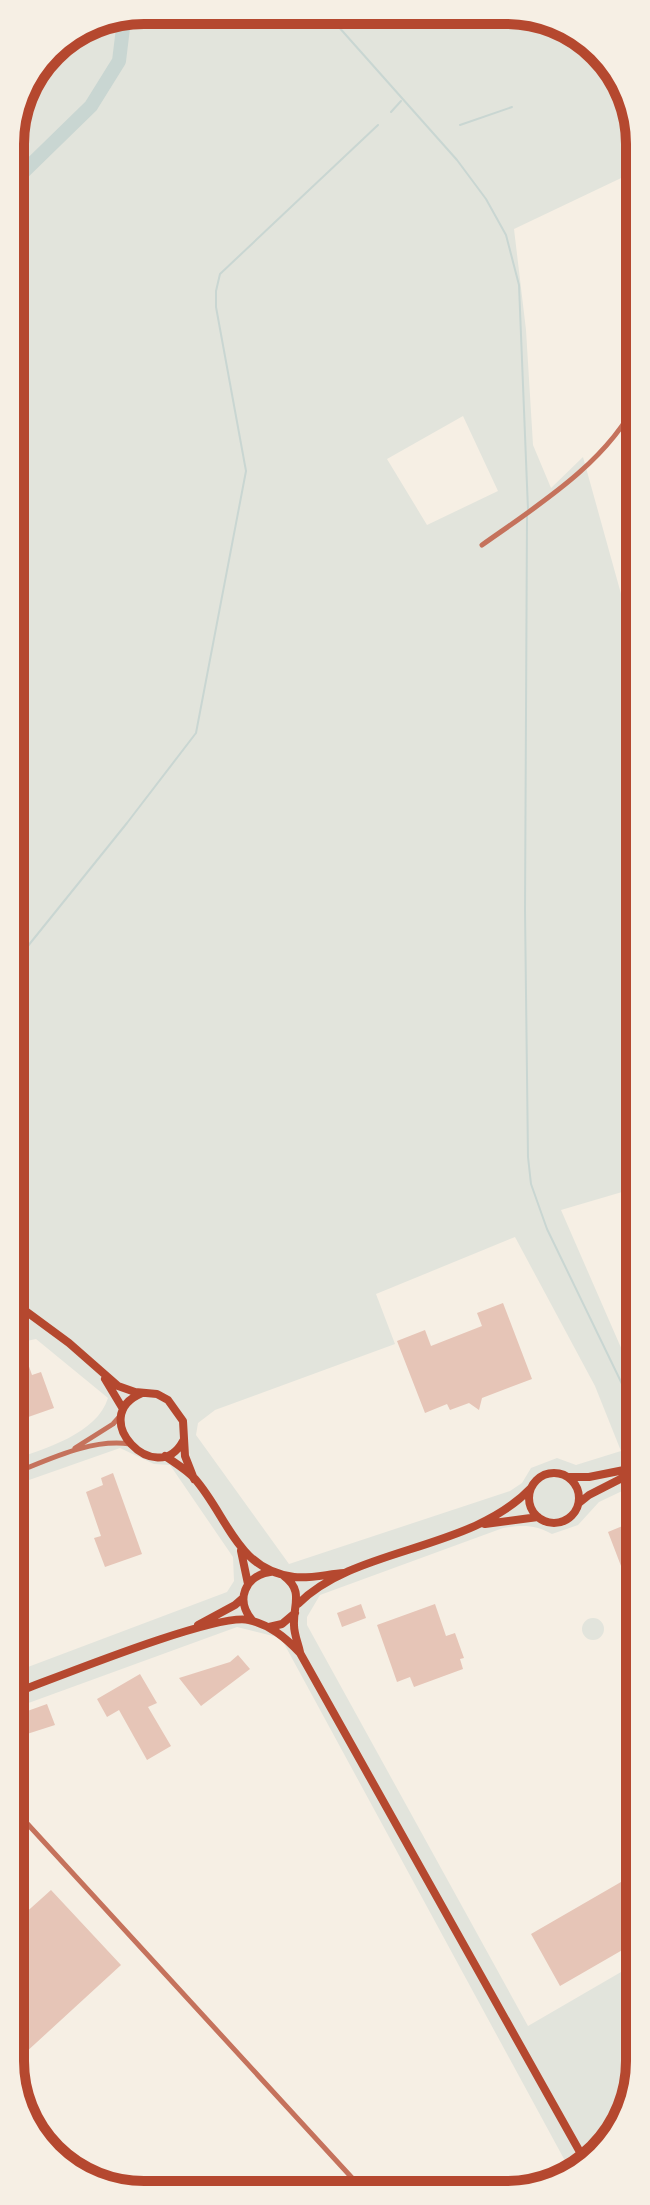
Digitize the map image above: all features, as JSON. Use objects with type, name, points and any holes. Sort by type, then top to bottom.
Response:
[{"type":"main road","points":[[24,1310],[69,1343],[118,1386],[157,1394],[174,1406],[183,1421],[185,1456],[194,1479],[239,1546],[260,1567],[270,1572],[304,1578],[349,1572]]},
{"type":"main road","points":[[102,1374],[122,1412],[124,1435],[144,1455],[165,1456],[177,1450],[183,1440]]},
{"type":"main road","points":[[122,1412],[133,1397],[143,1393]]},
{"type":"main road","points":[[165,1456],[194,1479]]},
{"type":"main road","points":[[269,1627],[287,1622],[307,1595],[349,1572],[481,1524],[513,1504],[540,1477],[549,1473],[589,1477],[626,1470]]},
{"type":"main road","points":[[531,1488],[529,1501],[538,1517],[547,1523],[565,1521],[589,1495],[626,1475]]},
{"type":"main road","points":[[569,1477],[578,1489],[579,1503]]},
{"type":"main road","points":[[481,1524],[538,1517]]},
{"type":"main road","points":[[239,1546],[248,1584]]},
{"type":"main road","points":[[187,1631],[235,1605],[243,1598],[255,1576],[270,1572]]},
{"type":"main road","points":[[283,1575],[294,1585],[294,1623],[300,1653]]},
{"type":"main road","points":[[243,1598],[246,1612],[256,1623]]},
{"type":"main road","points":[[24,1690],[187,1631],[239,1620],[279,1632],[300,1653],[581,2154]]},
{"type":"street","points":[[482,545],[565,485],[626,418]]},
{"type":"street","points":[[67,1453],[106,1430],[122,1412]]},
{"type":"street","points":[[24,1469],[67,1453],[111,1443],[131,1444]]},
{"type":"street","points":[[24,1820],[355,2181]]},
{"type":"shaded area","points":[[506,24],[544,30],[579,49],[601,71],[620,106],[626,144],[626,176],[514,229],[526,330],[533,445],[551,488],[583,457],[626,612],[626,1191],[561,1210],[626,1359],[626,1489],[599,1502],[578,1525],[552,1534],[528,1526],[503,1528],[320,1595],[307,1617],[307,1625],[528,2026],[626,1969],[626,2068],[622,2092],[606,2127],[585,2151],[567,2164],[281,1638],[237,1627],[24,1705],[24,1668],[227,1592],[234,1581],[233,1557],[170,1465],[154,1464],[120,1448],[24,1482],[24,1456],[81,1431],[102,1411],[108,1398],[36,1339],[24,1342],[24,137],[36,91],[65,54],[98,33],[121,26]],"holes":[[[463,416],[498,491],[427,525],[387,459]],[[515,1237],[595,1386],[621,1451],[576,1465],[557,1458],[531,1468],[522,1483],[510,1491],[289,1564],[196,1435],[198,1423],[215,1410],[395,1344],[376,1294]]]},
{"type":"shaded area","points":[[593,1618],[601,1621],[604,1629],[601,1637],[593,1640],[585,1637],[582,1629],[585,1621]]},
{"type":"building","points":[[503,1303],[532,1379],[482,1398],[479,1410],[469,1403],[450,1410],[447,1404],[425,1413],[397,1341],[425,1330],[431,1346],[482,1326],[477,1313]]},
{"type":"building","points":[[24,1359],[32,1375],[41,1372],[54,1408],[24,1418]]},
{"type":"building","points":[[113,1473],[142,1554],[105,1567],[94,1538],[101,1536],[86,1492],[103,1485],[101,1478]]},
{"type":"building","points":[[626,1525],[626,1579],[608,1532]]},
{"type":"building","points":[[361,1604],[366,1618],[342,1627],[337,1613]]},
{"type":"building","points":[[435,1604],[446,1636],[455,1633],[464,1658],[460,1659],[463,1669],[414,1687],[410,1677],[397,1682],[377,1625]]},
{"type":"building","points":[[238,1655],[250,1669],[201,1706],[179,1678],[230,1662]]},
{"type":"building","points":[[140,1674],[157,1703],[148,1707],[171,1746],[147,1760],[119,1710],[107,1717],[97,1699]]},
{"type":"building","points":[[47,1704],[55,1725],[27,1734],[24,1712]]},
{"type":"building","points":[[626,1879],[626,1948],[560,1986],[531,1934]]},
{"type":"building","points":[[51,1890],[121,1965],[24,2054],[24,1914]]},
{"type":"waterway","points":[[336,24],[457,160],[486,199],[506,235],[519,285],[528,510]]},
{"type":"waterway","points":[[24,171],[91,106],[119,61],[123,26]]},
{"type":"waterway","points":[[391,112],[401,101]]},
{"type":"waterway","points":[[460,125],[512,107]]},
{"type":"waterway","points":[[24,951],[196,733],[246,471],[216,307],[220,274],[378,125]]},
{"type":"waterway","points":[[527,516],[525,910],[528,1157],[531,1184],[547,1229],[626,1392]]}]
